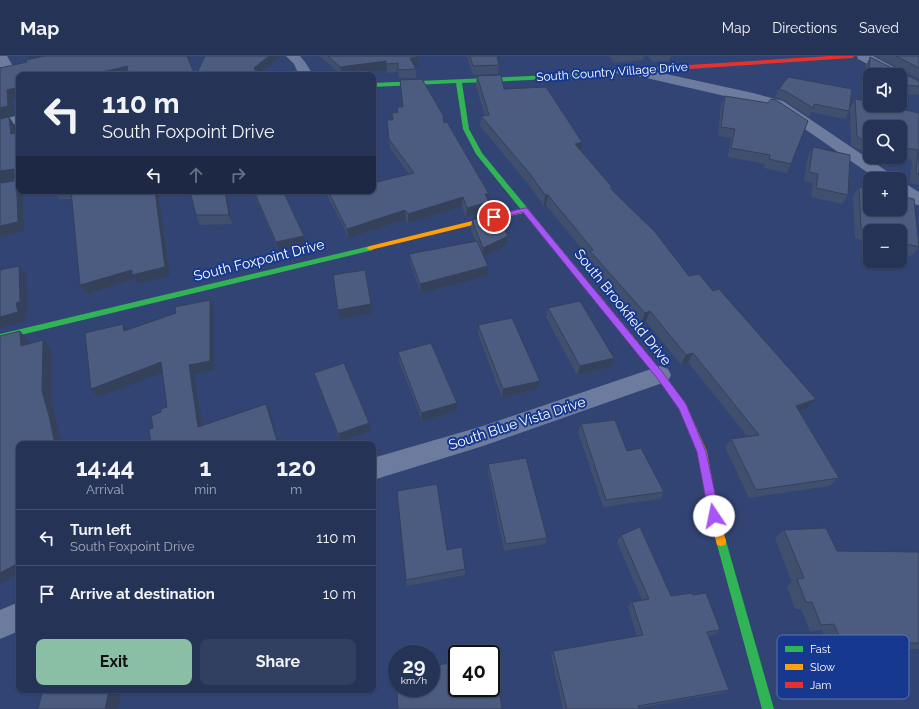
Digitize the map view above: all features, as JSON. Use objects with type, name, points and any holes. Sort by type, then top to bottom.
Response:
[{"type":"street","points":[[1,56],[4,69],[22,65]]},
{"type":"street","points":[[292,56],[299,62],[304,72]]},
{"type":"street","name":"South Country Village Drive","points":[[376,86],[459,82],[852,56]]},
{"type":"street","points":[[863,56],[885,68]]},
{"type":"street","points":[[634,71],[753,97],[778,104],[878,172]]},
{"type":"street","name":"South Brookfield Drive","points":[[459,82],[466,129],[479,154],[660,375],[683,407],[702,452],[714,516],[768,709]]},
{"type":"street","points":[[0,124],[16,120]]},
{"type":"street","points":[[907,192],[919,200]]},
{"type":"street","name":"South Foxpoint Drive","points":[[0,337],[525,210]]},
{"type":"street","name":"South Blue Vista Drive","points":[[376,468],[483,436],[660,375]]},
{"type":"street","points":[[0,625],[16,617]]},
{"type":"building","points":[[45,56],[187,56],[194,72],[127,72],[128,66],[102,72],[16,72],[16,88],[7,90],[8,106],[0,108],[0,68],[27,62],[26,60]]},
{"type":"building","points":[[205,56],[269,56],[254,68],[256,72],[197,72]]},
{"type":"building","points":[[328,56],[418,57],[410,58],[416,69],[398,70],[398,63],[386,64],[386,61],[340,67]]},
{"type":"building","points":[[470,56],[497,56],[499,65],[473,66]]},
{"type":"building","points":[[896,56],[919,56],[919,68]]},
{"type":"building","points":[[870,57],[892,68],[869,68]]},
{"type":"building","points":[[501,75],[504,89],[546,87],[582,142],[575,144],[612,187],[610,188],[655,232],[689,276],[699,274],[713,291],[719,289],[816,399],[796,406],[839,478],[756,490],[731,439],[759,435],[693,353],[686,355],[650,311],[645,313],[590,251],[593,250],[548,195],[545,195],[530,174],[481,116],[489,115],[477,76]]},
{"type":"building","points":[[907,75],[919,81],[919,86],[907,85]]},
{"type":"building","points":[[788,77],[852,89],[849,111],[814,104],[813,108],[787,92],[779,89]]},
{"type":"building","points":[[422,79],[443,115],[444,123],[447,122],[489,194],[485,194],[489,202],[467,208],[463,197],[408,214],[405,210],[347,229],[330,194],[376,194],[376,182],[414,173],[389,139],[387,120],[393,120],[392,113],[398,112],[397,107],[403,107],[400,80]]},
{"type":"building","points":[[725,96],[768,103],[771,99],[776,100],[808,121],[791,164],[769,159],[770,155],[731,148],[735,129],[721,127]]},
{"type":"building","points":[[855,99],[863,101],[863,112],[907,112],[907,110],[919,113],[919,174],[916,174],[918,150],[907,148],[907,120],[863,120],[863,140],[857,136]]},
{"type":"building","points":[[9,117],[11,134],[16,133],[16,194],[18,222],[0,226],[0,183],[14,181],[14,169],[0,171],[0,119]]},
{"type":"building","points":[[813,147],[850,155],[848,195],[816,188],[818,174],[809,172]]},
{"type":"building","points":[[859,187],[863,188],[863,216],[907,216],[907,198],[914,199],[919,247],[907,244],[907,224],[863,224],[863,229],[861,228]]},
{"type":"building","points":[[71,194],[155,194],[165,267],[132,275],[132,270],[80,285]]},
{"type":"building","points":[[191,194],[226,194],[229,215],[196,215]]},
{"type":"building","points":[[255,194],[284,194],[304,236],[276,242]]},
{"type":"building","points":[[496,214],[508,236],[483,248],[472,220]]},
{"type":"building","points":[[477,241],[488,266],[420,284],[409,254]]},
{"type":"building","points":[[19,266],[20,302],[16,303],[18,312],[0,317],[0,270]]},
{"type":"building","points":[[365,270],[371,304],[338,310],[333,275]]},
{"type":"building","points":[[210,300],[210,361],[189,365],[198,427],[266,404],[277,441],[151,441],[149,429],[153,428],[151,416],[161,412],[161,409],[167,407],[161,362],[91,389],[85,333],[123,324],[124,331],[176,313],[175,307]]},
{"type":"building","points":[[580,301],[614,358],[580,366],[548,308]]},
{"type":"building","points":[[512,318],[540,381],[503,389],[478,325]]},
{"type":"building","points":[[20,331],[21,346],[43,340],[42,391],[54,441],[16,441],[16,565],[0,573],[0,336]]},
{"type":"building","points":[[431,343],[457,403],[421,413],[398,352]]},
{"type":"building","points":[[344,363],[369,423],[338,434],[314,373]]},
{"type":"building","points":[[615,420],[627,451],[641,448],[664,492],[606,500],[581,424]]},
{"type":"building","points":[[526,458],[547,538],[506,544],[488,464]]},
{"type":"building","points":[[437,484],[447,550],[462,547],[465,569],[406,580],[397,491]]},
{"type":"building","points":[[640,527],[671,596],[706,593],[720,630],[707,632],[729,690],[638,706],[639,709],[567,709],[553,651],[643,635],[632,602],[649,599],[621,535]]},
{"type":"building","points":[[826,528],[837,551],[919,552],[919,643],[909,643],[909,635],[839,635],[834,624],[821,625],[812,602],[806,602],[797,579],[804,578],[784,530]]},
{"type":"building","points":[[448,663],[448,697],[500,696],[502,709],[398,709],[397,697],[440,697],[440,665]]},
{"type":"building","points":[[42,693],[108,693],[105,709],[38,709]]},
{"type":"traffic: fast","points":[[376,85],[530,78],[673,68]]},
{"type":"traffic: fast","points":[[459,82],[466,129],[479,154],[597,298]]},
{"type":"traffic: fast","points":[[0,337],[370,248]]},
{"type":"traffic: fast","points":[[721,541],[768,709]]},
{"type":"traffic: slow","points":[[370,248],[525,210]]},
{"type":"traffic: slow","points":[[597,298],[660,375],[683,407],[702,452],[714,516],[721,541]]},
{"type":"traffic: jam","points":[[673,68],[852,56]]},
{"type":"route","points":[[494,217],[525,210],[660,375],[683,407],[702,452],[714,516]]}]
